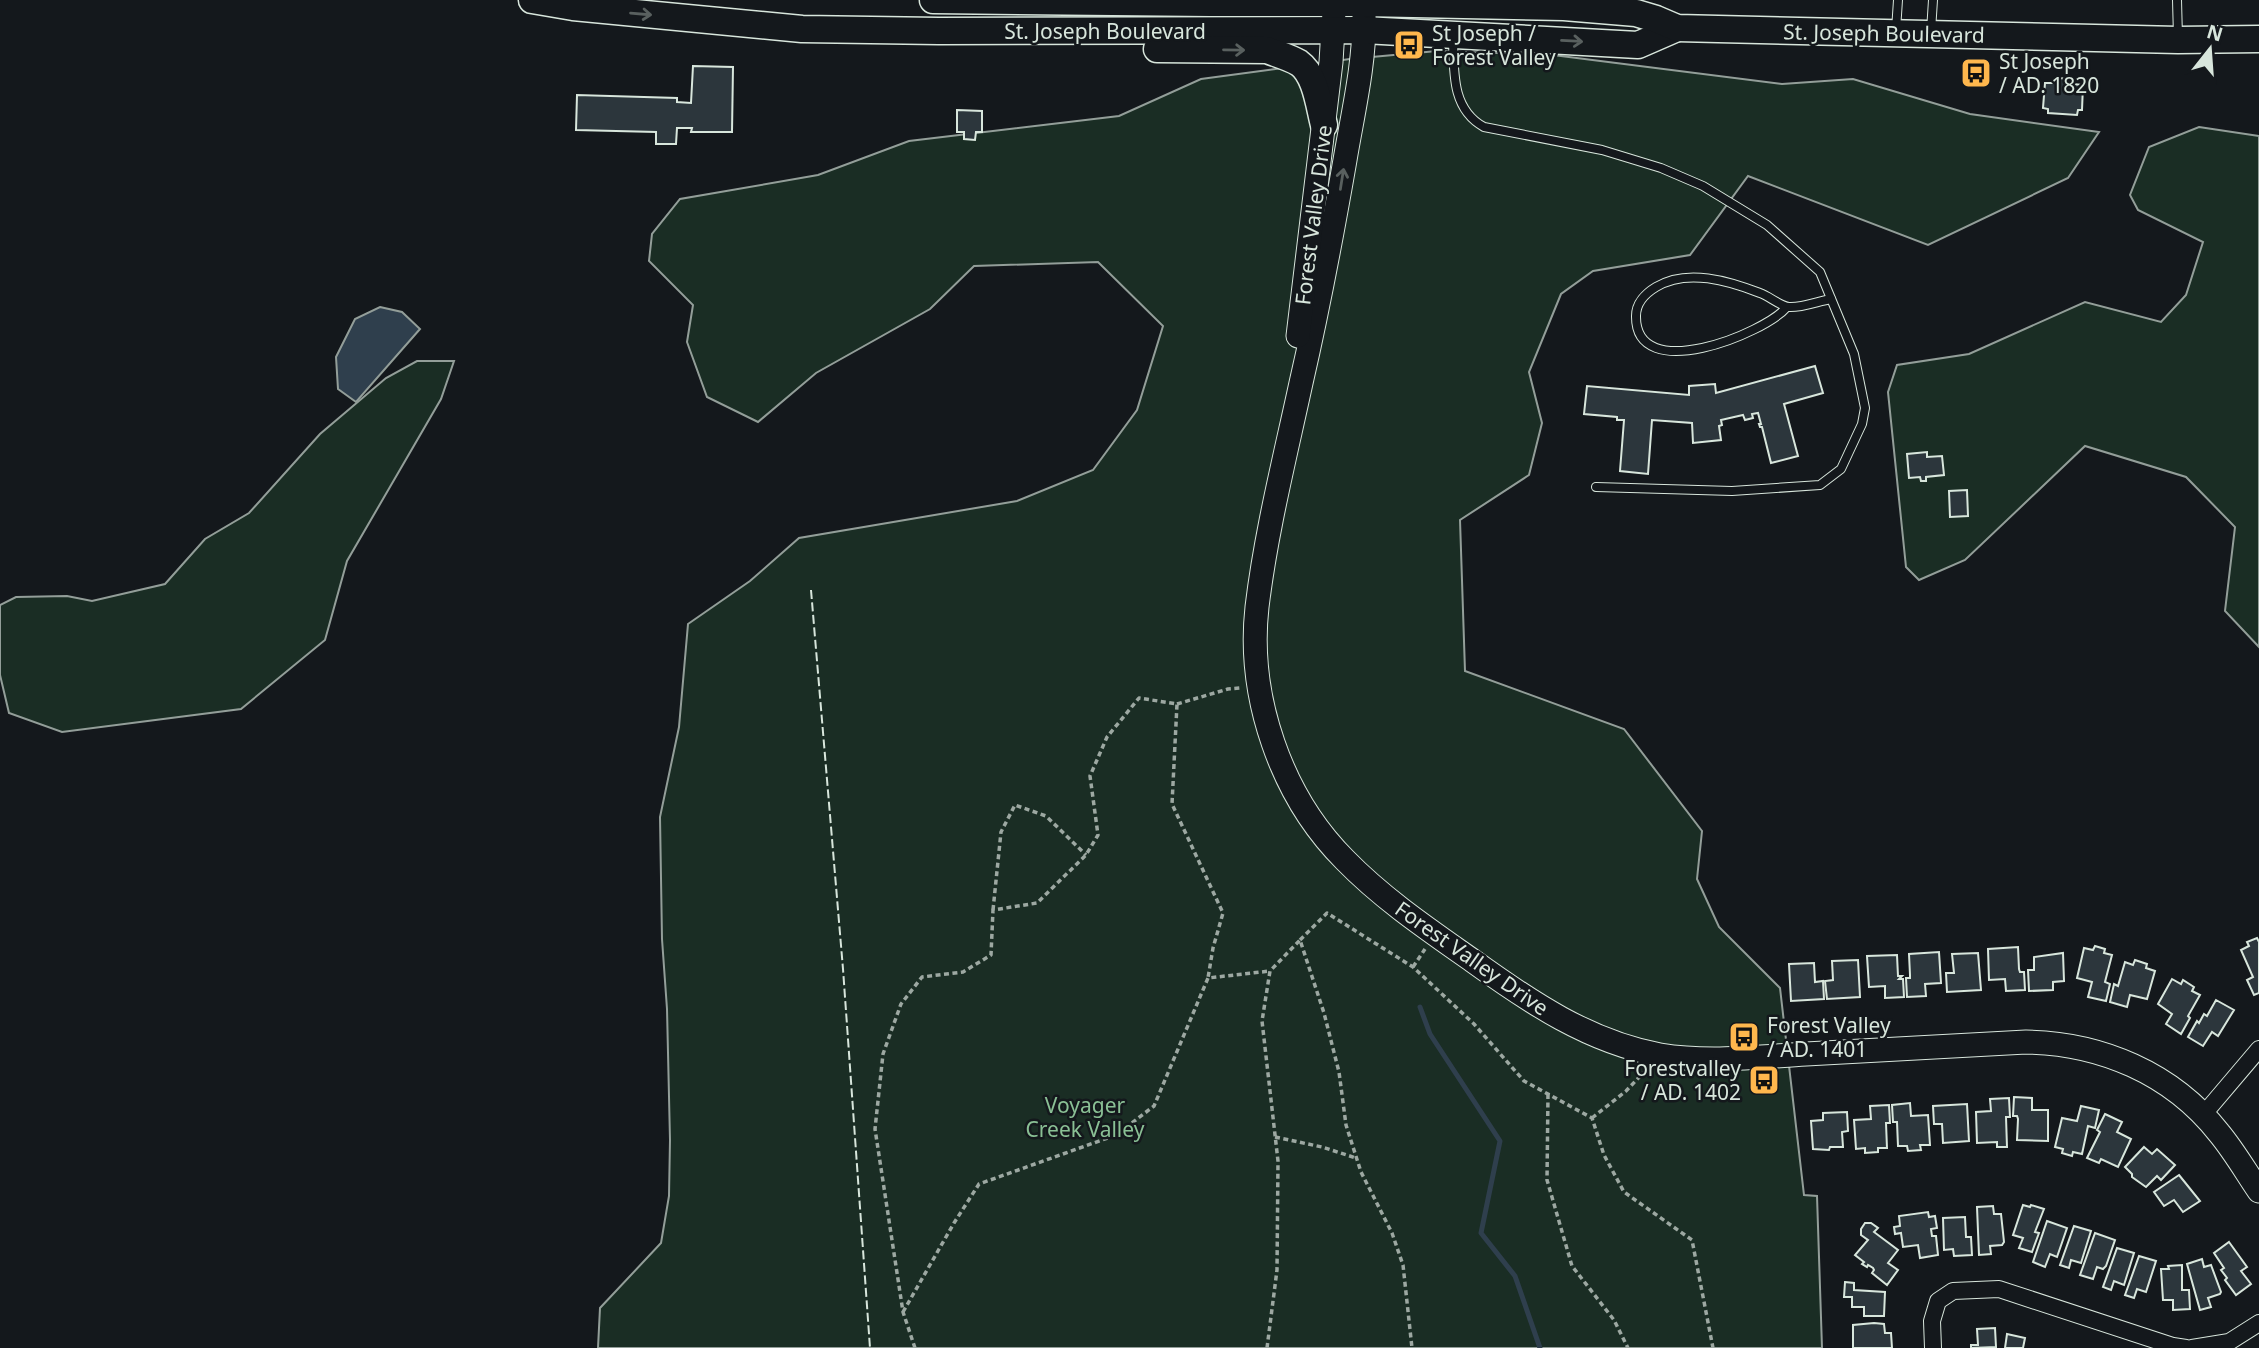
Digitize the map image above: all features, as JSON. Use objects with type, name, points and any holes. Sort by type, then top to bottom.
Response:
[{"type":"main road","name":"St. Joseph Boulevard","points":[[532,0],[802,29],[1364,30],[1638,45],[1677,28]]},
{"type":"main road","name":"St. Joseph Boulevard","points":[[933,0],[1557,3],[1636,13],[1677,28],[2178,40],[2259,39]]},
{"type":"main road","points":[[802,29],[844,44],[1267,50],[1300,64],[1307,72],[1317,95],[1324,125]]},
{"type":"street","name":"Forest Valley Drive","points":[[1363,1],[1361,66],[1331,246],[1291,427],[1258,603],[1256,645],[1268,727],[1282,767],[1304,808],[1343,858],[1367,881],[1524,998],[1561,1020],[1602,1038],[1661,1055],[1721,1060],[2026,1042],[2054,1042],[2087,1049],[2126,1062],[2163,1082],[2203,1115],[2220,1133],[2259,1191]]},
{"type":"street","name":"Forest Valley Drive","points":[[1291,427],[1297,345],[1324,125],[1334,2]]},
{"type":"street","points":[[2203,1115],[2259,1049]]},
{"type":"street","points":[[1933,1348],[1931,1321],[1938,1301],[1953,1291],[1999,1289],[2186,1348]]},
{"type":"street","points":[[2192,1348],[2230,1342],[2259,1323]]},
{"type":"lane","points":[[1896,33],[1898,0]]},
{"type":"lane","points":[[1931,34],[1933,0]]},
{"type":"lane","points":[[2177,0],[2178,40]]},
{"type":"lane","points":[[1453,34],[1459,99],[1471,120],[1484,127],[1602,150],[1661,168],[1703,186],[1767,225],[1820,272],[1854,354],[1865,408],[1856,440],[1841,469],[1820,485],[1732,491],[1596,487]]},
{"type":"lane","points":[[1787,307],[1777,300],[1748,289],[1692,277],[1661,284],[1648,291],[1639,303],[1636,315],[1638,329],[1644,339],[1669,352],[1683,352],[1746,333],[1779,317],[1787,307],[1831,299]]},
{"type":"path","points":[[993,910],[1037,903],[1086,855],[1098,835],[1090,776],[1107,737],[1139,698],[1177,704],[1228,689],[1261,688]]},
{"type":"path","points":[[903,1312],[979,1184],[1116,1135],[1154,1106],[1208,978],[1223,912],[1172,804],[1177,704]]},
{"type":"path","points":[[915,1348],[903,1312],[875,1129],[883,1054],[901,1004],[922,977],[963,972],[991,955],[1001,832],[1015,806],[1046,816],[1086,855]]},
{"type":"path","points":[[1267,1348],[1277,1270],[1278,1161],[1262,1021],[1270,971],[1327,913],[1413,967],[1474,1024],[1524,1081],[1592,1118],[1604,1155],[1624,1192],[1692,1240],[1713,1348]]},
{"type":"path","points":[[1300,940],[1324,1013],[1339,1072],[1346,1125],[1356,1158],[1392,1233],[1403,1265],[1412,1348]]},
{"type":"path","points":[[1208,978],[1270,971]]},
{"type":"path","points":[[1592,1118],[1626,1091],[1661,1055]]},
{"type":"path","points":[[1548,1094],[1548,1180],[1572,1266],[1614,1320],[1628,1348]]},
{"type":"path","points":[[1275,1138],[1322,1147],[1356,1158]]},
{"type":"green space","name":"Voyager Creek Valley","points":[[1437,51],[1553,55],[1782,84],[1853,79],[1970,114],[2099,132],[2068,178],[1928,245],[1748,176],[1690,255],[1593,271],[1561,294],[1529,372],[1542,423],[1529,475],[1460,520],[1465,671],[1624,729],[1702,831],[1697,879],[1719,927],[1780,988],[1804,1195],[1817,1196],[1822,1348],[598,1348],[600,1308],[661,1243],[669,1196],[667,1009],[662,939],[660,817],[679,727],[688,624],[750,581],[799,538],[1017,501],[1093,470],[1137,410],[1163,326],[1098,262],[974,266],[930,309],[816,373],[758,422],[707,397],[687,342],[693,305],[649,261],[652,234],[680,199],[818,175],[909,141],[1119,116],[1201,79],[1350,59]]},
{"type":"green space","points":[[2199,127],[2259,136],[2259,647],[2225,611],[2235,527],[2186,477],[2085,446],[1965,560],[1919,580],[1906,567],[1888,392],[1897,365],[1969,354],[2085,302],[2161,322],[2186,295],[2203,242],[2138,210],[2130,195],[2149,147]]},
{"type":"green space","points":[[417,361],[454,361],[441,399],[347,561],[325,640],[241,709],[62,732],[9,713],[0,675],[0,605],[16,597],[67,596],[92,601],[165,584],[205,539],[249,513],[320,434],[386,378]]},
{"type":"water","points":[[380,307],[402,312],[420,329],[356,402],[338,389],[336,357],[355,319]]},
{"type":"building","points":[[693,66],[733,67],[732,132],[691,132],[692,128],[677,128],[676,144],[656,144],[656,132],[576,130],[577,95],[677,98],[677,102],[691,103]]},
{"type":"building","points":[[2056,78],[2072,79],[2072,84],[2083,85],[2082,110],[2078,110],[2077,115],[2048,113],[2048,109],[2043,108],[2045,83],[2055,83]]},
{"type":"building","points":[[957,110],[982,111],[982,132],[976,132],[975,140],[964,139],[964,132],[957,132]]},
{"type":"building","points":[[1815,366],[1823,393],[1784,404],[1798,456],[1771,463],[1758,413],[1745,420],[1743,415],[1721,420],[1721,440],[1693,443],[1692,423],[1652,420],[1648,474],[1620,471],[1624,420],[1584,414],[1587,386],[1689,395],[1689,386],[1715,384],[1716,393]]},
{"type":"building","points":[[1927,452],[1927,457],[1942,456],[1944,475],[1926,477],[1926,481],[1921,481],[1920,477],[1909,478],[1907,454]]},
{"type":"building","points":[[1967,490],[1968,516],[1950,517],[1949,491]]},
{"type":"building","points":[[2257,938],[2259,993],[2254,995],[2247,980],[2253,977],[2241,950],[2249,946],[2247,942]]},
{"type":"building","points":[[2095,946],[2112,955],[2105,982],[2110,984],[2106,1001],[2088,997],[2092,982],[2077,978],[2084,948],[2093,950]]},
{"type":"building","points":[[2018,947],[2019,969],[2024,972],[2025,990],[2006,991],[2005,979],[1989,980],[1988,949]]},
{"type":"building","points":[[1939,952],[1941,983],[1925,984],[1926,996],[1907,997],[1906,978],[1910,978],[1909,954]]},
{"type":"building","points":[[1978,953],[1981,990],[1947,992],[1946,973],[1954,973],[1952,954]]},
{"type":"building","points":[[2063,953],[2064,981],[2053,982],[2053,990],[2029,991],[2028,970],[2034,970],[2034,957]]},
{"type":"building","points":[[1897,955],[1898,976],[1903,979],[1904,997],[1885,998],[1885,986],[1869,987],[1867,956]]},
{"type":"building","points":[[1858,960],[1860,997],[1827,999],[1825,981],[1833,980],[1832,961]]},
{"type":"building","points":[[2135,960],[2147,964],[2146,968],[2155,971],[2147,999],[2130,995],[2127,1007],[2110,1002],[2114,984],[2118,986],[2125,962],[2133,965]]},
{"type":"building","points":[[1814,963],[1815,982],[1823,981],[1824,999],[1791,1001],[1789,964]]},
{"type":"building","points":[[2172,979],[2181,984],[2183,980],[2194,987],[2192,991],[2200,995],[2181,1034],[2166,1024],[2172,1014],[2158,1004]]},
{"type":"building","points":[[2216,1000],[2234,1010],[2218,1036],[2212,1032],[2203,1046],[2188,1037],[2197,1021],[2199,1023],[2204,1014],[2207,1016]]},
{"type":"building","points":[[2014,1097],[2032,1098],[2032,1110],[2048,1110],[2048,1141],[2017,1140],[2018,1119],[2013,1116]]},
{"type":"building","points":[[2009,1098],[2010,1117],[2006,1117],[2007,1147],[1997,1147],[1997,1142],[1977,1143],[1976,1112],[1991,1111],[1990,1099]]},
{"type":"building","points":[[1910,1103],[1911,1116],[1928,1115],[1930,1145],[1920,1145],[1921,1150],[1908,1151],[1907,1146],[1898,1146],[1897,1122],[1893,1122],[1892,1105]]},
{"type":"building","points":[[1967,1104],[1969,1141],[1943,1143],[1942,1124],[1934,1124],[1933,1106]]},
{"type":"building","points":[[1889,1105],[1890,1123],[1886,1123],[1887,1148],[1865,1153],[1865,1148],[1856,1149],[1854,1120],[1871,1119],[1870,1106]]},
{"type":"building","points":[[2081,1106],[2099,1110],[2095,1128],[2088,1126],[2082,1154],[2073,1152],[2072,1156],[2055,1147],[2062,1118],[2077,1121]]},
{"type":"building","points":[[1847,1112],[1848,1131],[1842,1132],[1843,1147],[1813,1149],[1811,1121],[1823,1120],[1823,1113]]},
{"type":"building","points":[[2105,1114],[2122,1122],[2117,1132],[2131,1139],[2118,1167],[2101,1159],[2099,1163],[2087,1158],[2100,1132],[2097,1130]]},
{"type":"building","points":[[2144,1147],[2152,1154],[2157,1149],[2175,1165],[2161,1180],[2157,1176],[2146,1187],[2132,1177],[2125,1167]]},
{"type":"building","points":[[2179,1175],[2200,1201],[2183,1212],[2174,1200],[2164,1206],[2154,1192]]},
{"type":"building","points":[[2023,1205],[2044,1209],[2035,1232],[2039,1233],[2032,1252],[2019,1248],[2023,1238],[2013,1235]]},
{"type":"building","points":[[1993,1206],[1994,1214],[2001,1214],[2004,1242],[2002,1245],[1990,1246],[1991,1254],[1979,1255],[1977,1207]]},
{"type":"building","points":[[1928,1212],[1929,1217],[1935,1216],[1937,1228],[1931,1229],[1932,1236],[1936,1236],[1938,1255],[1920,1258],[1918,1245],[1903,1247],[1901,1233],[1895,1234],[1894,1227],[1900,1226],[1899,1216]]},
{"type":"building","points":[[1965,1217],[1966,1237],[1971,1237],[1972,1255],[1954,1256],[1953,1249],[1944,1250],[1943,1218]]},
{"type":"building","points":[[2047,1221],[2067,1228],[2057,1257],[2050,1254],[2045,1267],[2033,1262]]},
{"type":"building","points":[[1865,1223],[1871,1223],[1878,1228],[1874,1232],[1898,1250],[1888,1263],[1898,1270],[1887,1285],[1872,1273],[1873,1268],[1862,1264],[1864,1262],[1855,1255],[1868,1240],[1861,1235]]},
{"type":"building","points":[[2074,1226],[2091,1231],[2081,1263],[2071,1260],[2069,1268],[2060,1265]]},
{"type":"building","points":[[2095,1233],[2115,1240],[2106,1266],[2103,1269],[2097,1267],[2093,1279],[2080,1275]]},
{"type":"building","points":[[2229,1242],[2247,1267],[2241,1271],[2251,1284],[2236,1295],[2225,1280],[2227,1278],[2221,1270],[2224,1268],[2214,1253]]},
{"type":"building","points":[[2117,1248],[2134,1253],[2124,1285],[2114,1281],[2111,1290],[2103,1287]]},
{"type":"building","points":[[2139,1256],[2156,1261],[2146,1292],[2137,1289],[2134,1298],[2125,1295]]},
{"type":"building","points":[[2202,1259],[2204,1267],[2211,1265],[2221,1292],[2208,1298],[2211,1307],[2200,1310],[2187,1264]]},
{"type":"building","points":[[2182,1265],[2182,1290],[2189,1290],[2190,1309],[2173,1310],[2173,1300],[2163,1300],[2161,1269]]},
{"type":"building","points":[[1845,1282],[1854,1283],[1854,1290],[1885,1292],[1884,1316],[1864,1316],[1864,1307],[1852,1307],[1852,1297],[1844,1297]]},
{"type":"building","points":[[1884,1324],[1885,1333],[1891,1333],[1892,1348],[1853,1348],[1853,1325]]},
{"type":"building","points":[[1995,1328],[1996,1347],[1971,1348],[1971,1345],[1978,1345],[1977,1329]]},
{"type":"building","points":[[2007,1334],[2025,1338],[2023,1348],[2005,1348]]},
{"type":"waterway","points":[[1420,1007],[1430,1034],[1500,1141],[1481,1233],[1515,1276],[1540,1348]]},
{"type":"fence","points":[[811,590],[843,969],[870,1348]]},
{"type":"place","name":"St Joseph / Forest Valley","points":[[1409,45]]},
{"type":"place","name":"St Joseph / AD. 1820","points":[[1976,73]]},
{"type":"place","name":"Forest Valley / AD. 1401","points":[[1744,1037]]},
{"type":"place","name":"Forestvalley / AD. 1402","points":[[1764,1080]]}]
